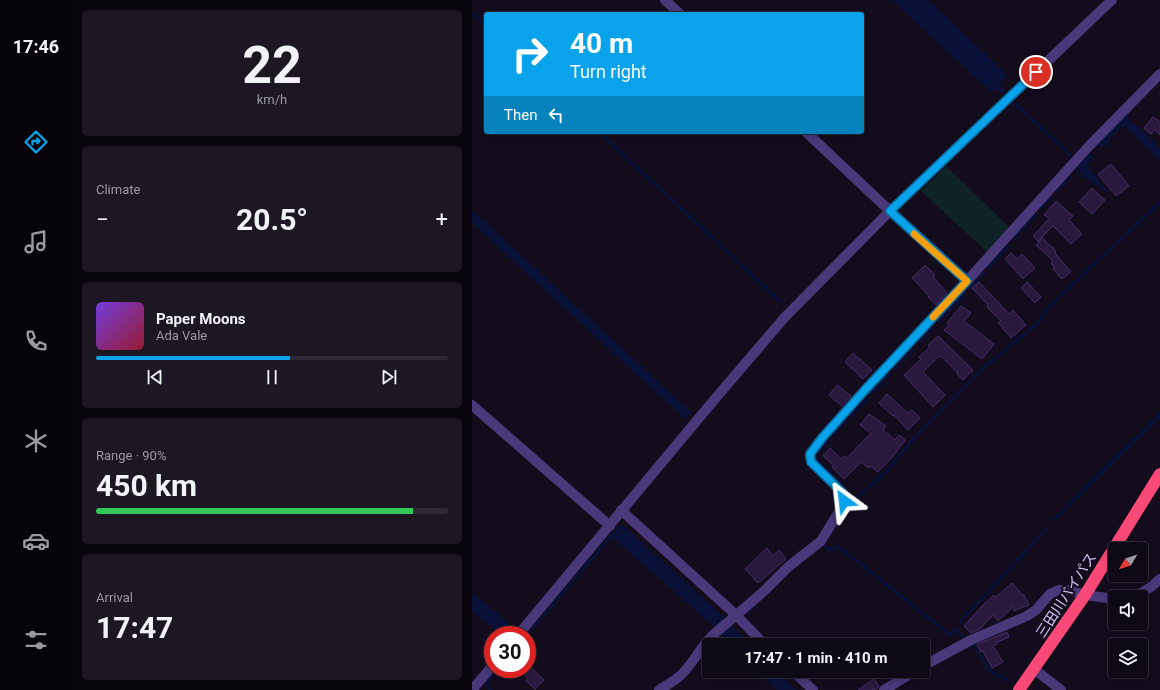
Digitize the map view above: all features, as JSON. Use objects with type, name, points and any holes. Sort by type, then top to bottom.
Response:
[{"type":"highway","name":"三田川バイパス","points":[[1019,690],[1085,595],[1160,474]]},
{"type":"street","points":[[666,0],[678,12]]},
{"type":"street","points":[[526,626],[610,526],[621,510],[785,317],[890,211],[1112,0]]},
{"type":"street","points":[[659,690],[682,674],[707,641],[716,632],[763,592],[788,567],[821,541],[844,501],[842,492],[811,462],[810,454],[822,438],[1089,146],[1160,74]]},
{"type":"street","points":[[808,134],[967,281]]},
{"type":"street","points":[[472,404],[610,526]]},
{"type":"street","points":[[621,510],[757,638]]},
{"type":"street","points":[[1145,590],[1160,579]]},
{"type":"street","points":[[930,662],[971,640],[1027,616],[1036,610],[1050,594],[1059,590],[1070,590],[1085,595],[1108,598]]},
{"type":"street","points":[[1034,669],[1061,690]]},
{"type":"street","points":[[475,689],[484,677]]},
{"type":"street","points":[[801,678],[814,690]]},
{"type":"street","points":[[884,690],[904,678]]},
{"type":"street","points":[[670,683],[679,690]]},
{"type":"green space","points":[[946,166],[1010,228],[988,253],[921,191]]},
{"type":"shaded area","points":[[892,0],[928,0],[1008,76],[1000,84],[1005,91],[1002,94],[996,89],[992,93]]},
{"type":"shaded area","points":[[1133,107],[1127,115],[1129,121],[1140,128],[1160,148],[1160,161],[1126,127],[1120,128],[1105,146],[1098,146],[1097,143]]},
{"type":"shaded area","points":[[1089,153],[1092,154],[1093,157],[1087,165],[1108,192],[1083,176],[1076,167]]},
{"type":"shaded area","points":[[472,210],[691,412],[685,419],[472,223]]},
{"type":"shaded area","points":[[1160,412],[1160,418],[1087,490],[1084,487]]},
{"type":"shaded area","points":[[619,525],[624,526],[744,638],[725,638],[611,536]]},
{"type":"shaded area","points":[[472,593],[510,624],[510,626],[490,626],[472,611]]},
{"type":"shaded area","points":[[764,678],[783,678],[796,690],[776,690]]},
{"type":"building","points":[[1153,117],[1160,122],[1160,135],[1154,129],[1151,134],[1144,128]]},
{"type":"building","points":[[1111,164],[1129,186],[1116,196],[1098,174]]},
{"type":"building","points":[[1092,188],[1105,200],[1092,214],[1079,202]]},
{"type":"building","points":[[1056,201],[1073,216],[1069,220],[1082,234],[1071,244],[1053,226],[1038,241],[1033,236],[1049,219],[1044,215]]},
{"type":"building","points":[[1042,238],[1056,251],[1055,253],[1071,272],[1062,279],[1053,269],[1055,268],[1051,263],[1053,261],[1036,245]]},
{"type":"building","points":[[1011,253],[1017,259],[1022,254],[1035,268],[1023,279],[1005,259]]},
{"type":"building","points":[[925,265],[935,275],[933,277],[947,293],[936,305],[912,278]]},
{"type":"building","points":[[979,282],[1009,314],[1013,310],[1026,325],[1011,338],[998,323],[1001,321],[987,307],[988,305],[972,288]]},
{"type":"building","points":[[1027,282],[1041,297],[1035,303],[1021,288]]},
{"type":"building","points":[[961,306],[971,313],[964,321],[994,344],[982,359],[944,330],[949,325],[947,323]]},
{"type":"building","points":[[938,336],[973,370],[963,380],[941,356],[939,356],[923,372],[945,395],[933,407],[904,375],[921,359],[919,357],[930,347],[928,345]]},
{"type":"building","points":[[853,353],[872,370],[863,379],[845,362]]},
{"type":"building","points":[[837,385],[851,396],[842,406],[829,395]]},
{"type":"building","points":[[887,394],[908,413],[912,410],[920,418],[908,430],[894,415],[893,416],[879,403]]},
{"type":"building","points":[[869,414],[886,426],[883,430],[895,440],[899,435],[905,440],[894,455],[878,472],[870,466],[868,468],[861,462],[844,479],[832,467],[834,466],[823,456],[830,448],[841,459],[844,456],[847,458],[871,433],[860,425]]},
{"type":"building","points":[[767,548],[773,556],[779,550],[786,559],[758,583],[745,569]]},
{"type":"building","points":[[1012,583],[1024,595],[1029,605],[1014,611],[1013,607],[998,621],[993,615],[980,629],[971,633],[964,626],[994,595],[996,597]]},
{"type":"building","points":[[1007,632],[1009,637],[993,646],[1003,662],[992,668],[983,651],[981,652],[977,644]]},
{"type":"building","points":[[536,672],[544,680],[535,689],[526,681],[528,678],[536,678]]},
{"type":"building","points":[[874,679],[879,686],[878,688],[874,690],[858,690]]},
{"type":"waterway","points":[[472,13],[484,24]]},
{"type":"waterway","points":[[1014,103],[1071,156]]},
{"type":"waterway","points":[[601,134],[781,302]]},
{"type":"waterway","points":[[1057,191],[1070,176]]},
{"type":"waterway","points":[[1040,209],[1051,197]]},
{"type":"waterway","points":[[845,509],[885,473],[913,439],[983,368],[1037,324],[1048,308],[1160,202]]},
{"type":"waterway","points":[[1014,239],[1035,215]]},
{"type":"waterway","points":[[989,267],[1008,246]]},
{"type":"waterway","points":[[970,288],[984,273]]},
{"type":"waterway","points":[[939,321],[964,295]]},
{"type":"waterway","points":[[921,341],[933,328]]},
{"type":"waterway","points":[[894,369],[913,350]]},
{"type":"waterway","points":[[871,394],[889,375]]},
{"type":"waterway","points":[[851,416],[867,399]]},
{"type":"waterway","points":[[834,434],[846,421]]},
{"type":"waterway","points":[[829,440],[815,454],[817,460],[841,483]]},
{"type":"waterway","points":[[1055,519],[1088,486]]},
{"type":"waterway","points":[[960,622],[1047,528]]},
{"type":"waterway","points":[[535,626],[611,536]]},
{"type":"waterway","points":[[823,545],[829,550],[839,547],[950,635],[955,629],[965,639]]},
{"type":"waterway","points":[[747,613],[756,604]]},
{"type":"waterway","points":[[973,644],[989,670],[1007,680]]},
{"type":"waterway","points":[[490,678],[486,683],[491,690]]},
{"type":"slow traffic","points":[[914,234],[967,281],[933,317]]},
{"type":"route","points":[[844,501],[842,492],[811,462],[810,454],[822,438],[864,391],[967,281],[890,211],[1036,72]]}]
